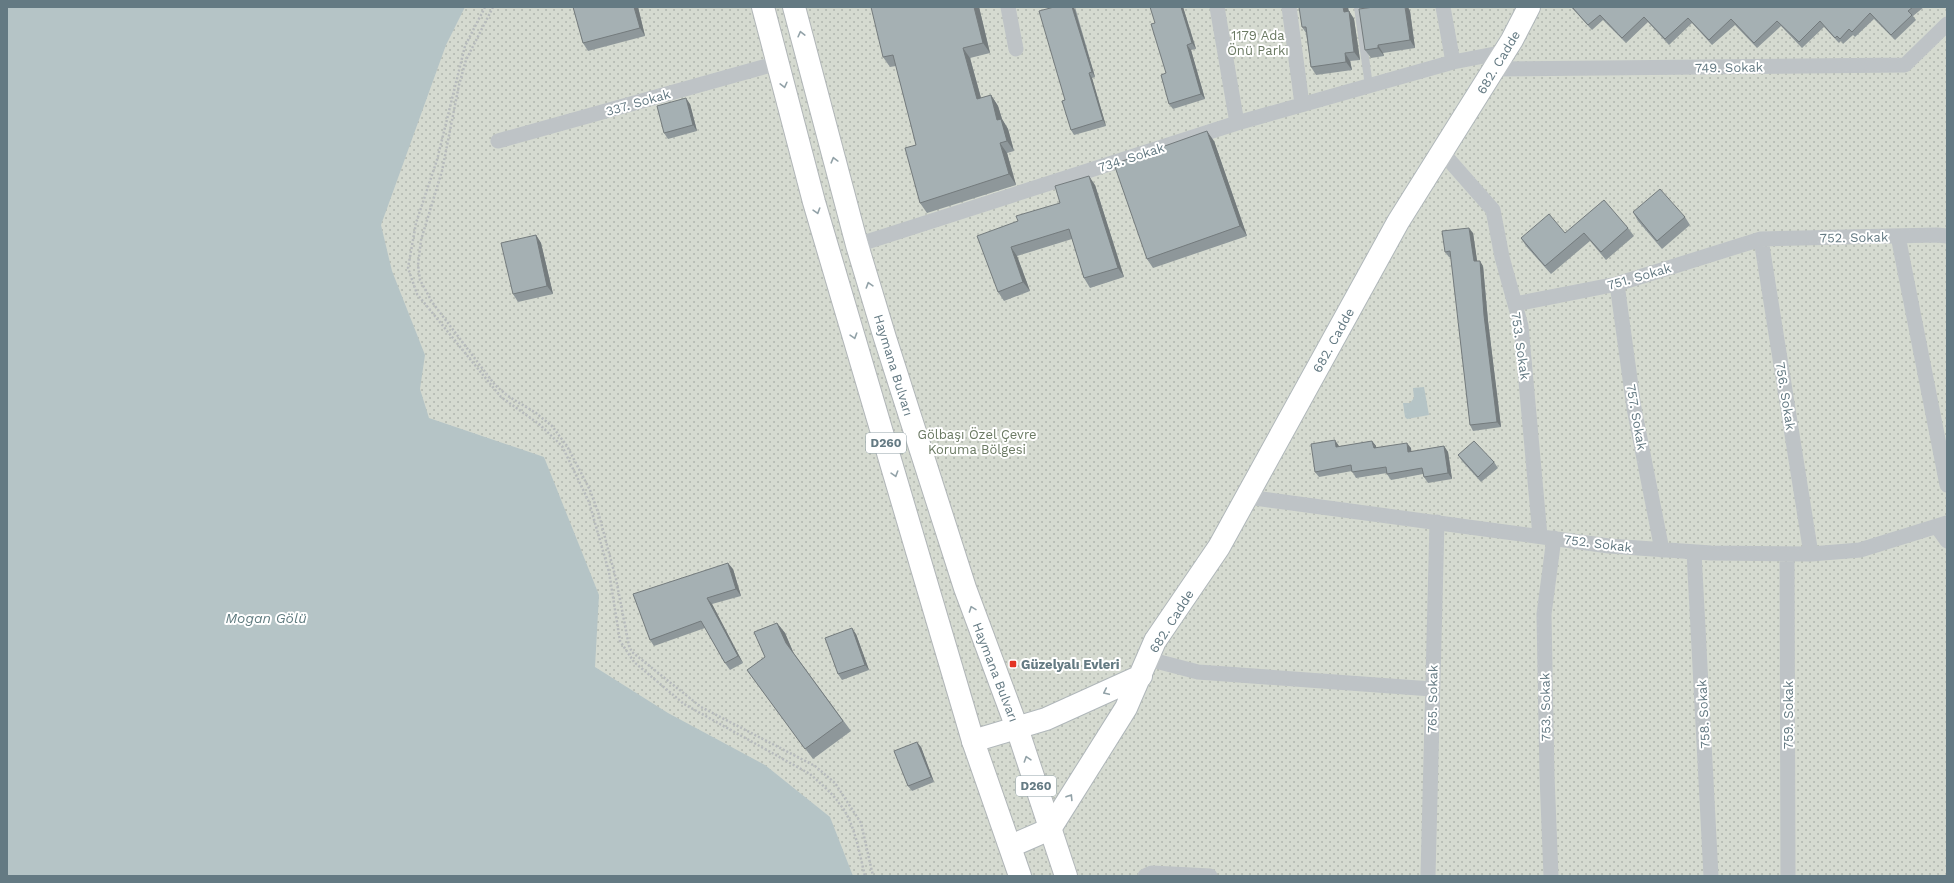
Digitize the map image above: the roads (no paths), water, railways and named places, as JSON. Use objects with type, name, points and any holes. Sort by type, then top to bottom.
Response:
[{"type":"main road","name":"D260","points":[[764,7],[814,202],[973,741],[1011,846],[1020,876]]},
{"type":"main road","name":"Haymana Bulvarı","points":[[794,7],[857,245],[885,338],[965,588],[1017,728],[1066,876]]},
{"type":"main road","name":"682. Cadde","points":[[1050,829],[1126,708],[1155,641],[1219,547],[1398,222],[1499,61],[1529,7]]},
{"type":"main road","points":[[973,741],[1017,728],[1080,705],[1144,668]]},
{"type":"main road","points":[[1011,846],[1050,829]]},
{"type":"street","points":[[1008,7],[1016,50]]},
{"type":"street","points":[[1217,7],[1237,123]]},
{"type":"street","points":[[1289,7],[1302,104]]},
{"type":"street","points":[[1443,7],[1453,62]]},
{"type":"street","name":"749. Sokak","points":[[1453,62],[1499,61],[1905,65],[1947,24]]},
{"type":"street","name":"734. Sokak","points":[[857,245],[1237,123],[1453,62]]},
{"type":"street","name":"337. Sokak","points":[[498,141],[778,63]]},
{"type":"street","name":"753. Sokak","points":[[1442,152],[1493,210],[1521,326],[1547,537],[1544,614],[1547,776],[1551,876]]},
{"type":"street","points":[[1898,236],[1947,485]]},
{"type":"street","name":"752. Sokak","points":[[1761,239],[1947,236]]},
{"type":"street","name":"751. Sokak","points":[[1515,304],[1617,284],[1761,239]]},
{"type":"street","name":"756. Sokak","points":[[1761,239],[1811,554]]},
{"type":"street","name":"757. Sokak","points":[[1617,284],[1634,408],[1662,550]]},
{"type":"street","name":"752. Sokak","points":[[1247,497],[1609,546],[1694,552],[1811,554],[1860,550],[1942,525]]},
{"type":"street","name":"765. Sokak","points":[[1428,876],[1437,522]]},
{"type":"street","points":[[1942,525],[1947,541]]},
{"type":"street","name":"758. Sokak","points":[[1694,552],[1711,876]]},
{"type":"street","name":"759. Sokak","points":[[1787,554],[1788,876]]},
{"type":"street","points":[[1144,668],[1432,689]]},
{"type":"street","points":[[1145,876],[1152,873],[1210,876]]},
{"type":"lane","points":[[1358,7],[1369,86]]},
{"type":"water","name":"Mogan Gölü","points":[[7,7],[465,7],[446,45],[381,225],[392,271],[425,355],[420,389],[429,418],[544,457],[599,595],[595,667],[668,713],[765,765],[830,817],[853,876],[7,876]]},
{"type":"water","points":[[1424,387],[1429,415],[1407,419],[1405,417],[1403,403],[1410,403],[1414,398],[1413,388]]},
{"type":"place","name":"Güzelyalı Evleri","points":[[1013,664]]},
{"type":"park label","name":"1179 Ada Önü Parkı","points":[[1258,42]]},
{"type":"park label","name":"Gölbaşı Özel Çevre Koruma Bölgesi","points":[[977,442]]}]
